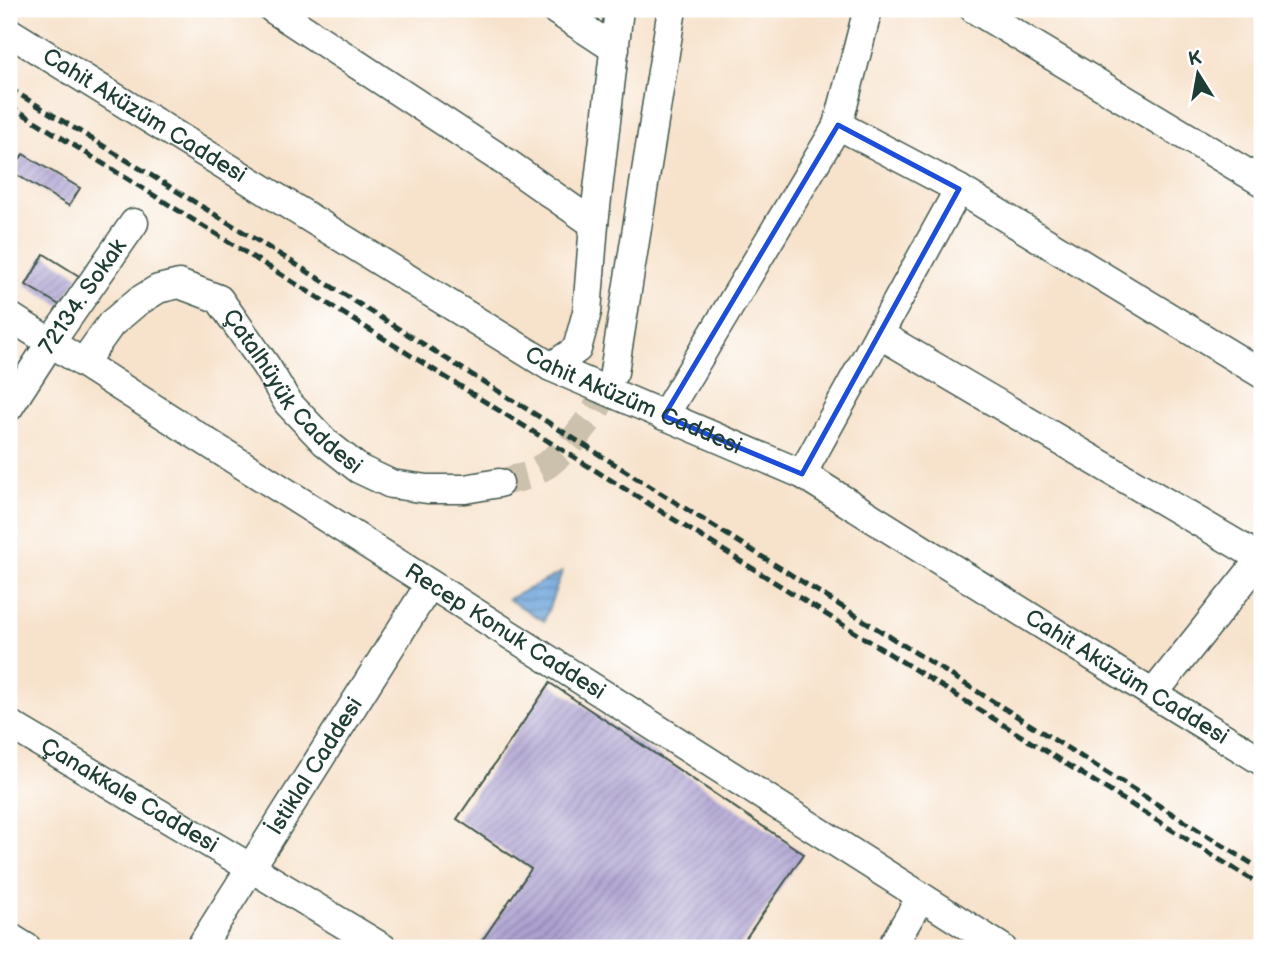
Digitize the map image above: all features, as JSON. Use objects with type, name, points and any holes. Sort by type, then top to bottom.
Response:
[{"type":"street","points":[[273,9],[507,163],[594,224]]},
{"type":"street","points":[[554,9],[615,48]]},
{"type":"street","points":[[551,367],[577,349],[587,312],[594,224],[620,9]]},
{"type":"street","points":[[614,372],[672,9]]},
{"type":"street","points":[[664,416],[838,125],[868,9]]},
{"type":"street","points":[[974,9],[1262,182]]},
{"type":"street","name":"Cahit Aküzüm Caddesi","points":[[9,32],[551,367],[802,474],[1262,761]]},
{"type":"street","points":[[838,125],[959,189],[1262,374]]},
{"type":"street","points":[[802,474],[959,189]]},
{"type":"street","name":"72134. Sokak","points":[[9,407],[134,223]]},
{"type":"street","name":"Çatalhüyük Caddesi","points":[[83,363],[111,324],[137,302],[158,289],[179,284],[219,299],[266,366],[288,403],[325,442],[359,469],[391,484],[427,489],[465,489],[499,482]]},
{"type":"street","name":"Recep Konuk Caddesi","points":[[9,316],[1002,948]]},
{"type":"street","points":[[879,334],[1262,558],[1153,694]]},
{"type":"street","name":"İstiklal Caddesi","points":[[200,948],[430,584]]},
{"type":"street","name":"Çanakkale Caddesi","points":[[9,724],[383,948]]},
{"type":"street","points":[[891,948],[922,897]]},
{"type":"street","points":[[9,937],[27,948]]},
{"type":"highlighted area","points":[[838,125],[959,189],[802,474],[664,416]]},
{"type":"water","points":[[562,572],[544,621],[508,599]]},
{"type":"building","points":[[23,154],[80,188],[69,206],[12,172]]},
{"type":"building","points":[[44,254],[79,276],[61,306],[26,285]]},
{"type":"building","points":[[550,683],[804,854],[739,948],[477,948],[531,869],[457,819]]},
{"type":"tunnel","points":[[499,483],[527,476],[548,464],[569,446],[595,412],[614,372]]},
{"type":"railway","points":[[9,88],[289,260],[1262,870]]},
{"type":"railway","points":[[9,105],[1262,886]]}]
